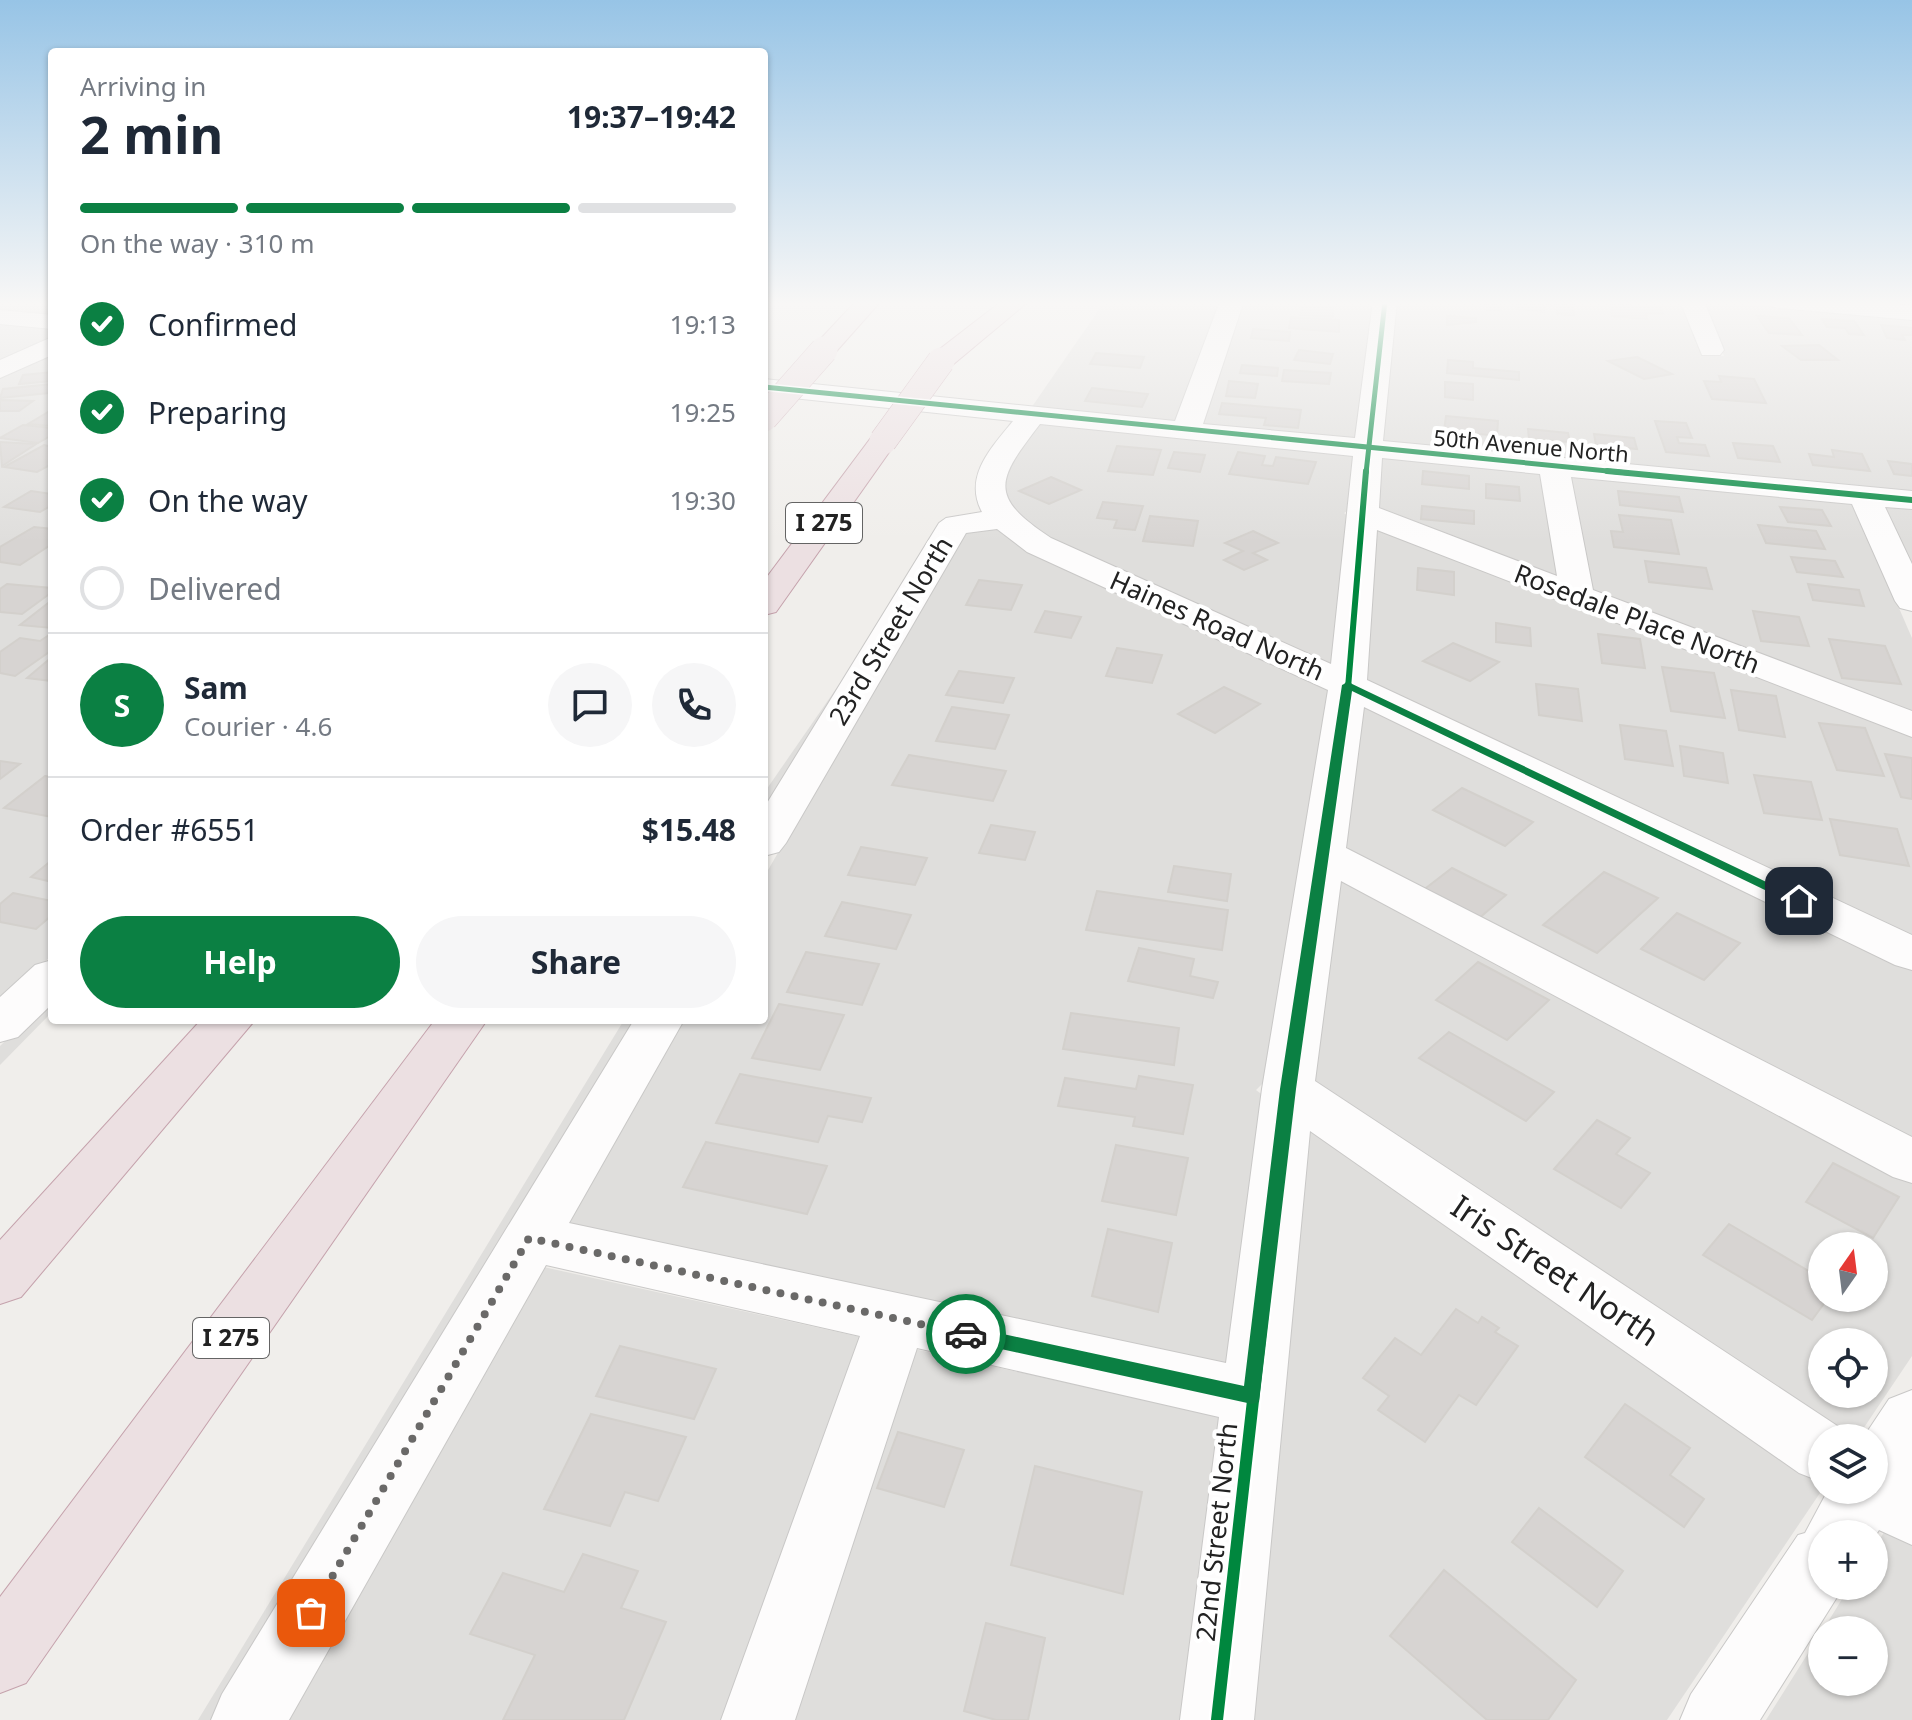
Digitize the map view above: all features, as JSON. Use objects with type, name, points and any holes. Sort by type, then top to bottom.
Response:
[{"type":"highway","points":[[768,413],[796,381]]},
{"type":"highway","name":"I 275","points":[[768,599],[926,381]]},
{"type":"highway","points":[[0,1280],[226,1024]]},
{"type":"highway","name":"I 275","points":[[0,1657],[459,1024]]},
{"type":"street","points":[[1186,431],[1204,381]]},
{"type":"street","name":"22nd Street North","points":[[1217,1720],[1288,1089],[1348,685],[1376,381]]},
{"type":"street","name":"50th Avenue North","points":[[768,387],[1368,449],[1912,500]]},
{"type":"street","points":[[914,403],[953,411],[991,428],[1001,439],[1000,456]]},
{"type":"street","points":[[1003,519],[992,507],[988,479],[1000,456],[1033,414]]},
{"type":"street","points":[[1554,466],[1577,596]]},
{"type":"street","points":[[1864,495],[1912,601]]},
{"type":"street","name":"Rosedale Place North","points":[[1363,513],[1912,725]]},
{"type":"street","name":"Haines Road North","points":[[1003,519],[1039,545],[1348,685],[1912,954]]},
{"type":"street","name":"23rd Street North","points":[[768,836],[950,530],[957,525],[1003,519]]},
{"type":"street","points":[[1322,853],[1912,1162]]},
{"type":"street","points":[[0,1025],[48,980]]},
{"type":"street","points":[[248,1720],[657,1024]]},
{"type":"street","name":"Iris Street North","points":[[1288,1089],[1808,1442]]},
{"type":"street","points":[[529,1238],[1252,1396]]},
{"type":"street","points":[[758,1720],[896,1319]]},
{"type":"street","points":[[1888,1457],[1912,1419]]},
{"type":"street","points":[[1888,1497],[1912,1513]]},
{"type":"street","points":[[1717,1720],[1808,1580]]},
{"type":"shaded area","points":[[0,381],[48,381],[48,959],[0,1004]]},
{"type":"shaded area","points":[[1050,381],[1191,381],[1175,425],[1029,411]]},
{"type":"shaded area","points":[[1216,381],[1364,381],[1356,442],[1200,427]]},
{"type":"shaded area","points":[[1388,381],[1912,381],[1912,493],[1382,444]]},
{"type":"shaded area","points":[[1023,422],[1355,453],[1349,510],[1344,513],[1348,516],[1332,667],[1049,540],[1012,512],[1002,479]]},
{"type":"shaded area","points":[[1381,456],[1542,471],[1559,580],[1377,511]]},
{"type":"shaded area","points":[[1569,474],[1852,500],[1912,638],[1912,715],[1591,593]]},
{"type":"shaded area","points":[[1881,503],[1912,506],[1912,568]]},
{"type":"shaded area","points":[[1376,526],[1563,602],[1912,735],[1912,940],[1365,682]]},
{"type":"shaded area","points":[[996,528],[1030,551],[1330,688],[1266,1080],[1256,1090],[1264,1096],[1228,1364],[565,1222],[679,1024],[768,1024],[768,870],[963,533]]},
{"type":"shaded area","points":[[858,657],[768,804],[768,787]]},
{"type":"shaded area","points":[[1362,704],[1912,969],[1912,1356],[1888,1392],[1888,1328],[1808,1328],[1808,1408],[1877,1408],[1866,1424],[1821,1424],[1313,1083]]},
{"type":"shaded area","points":[[48,1000],[48,1016],[0,1065],[0,1046]]},
{"type":"shaded area","points":[[622,1024],[634,1024],[214,1720],[198,1720]]},
{"type":"shaded area","points":[[1308,1126],[1808,1471],[1808,1504],[1813,1504],[1667,1720],[1252,1720]]},
{"type":"shaded area","points":[[539,1266],[1221,1417],[1183,1720],[282,1720]]},
{"type":"shaded area","points":[[1888,1526],[1912,1543],[1912,1720],[1766,1720],[1808,1653],[1808,1696],[1888,1696],[1888,1616],[1832,1616],[1841,1600],[1888,1600]]},
{"type":"building","points":[[1229,381],[1258,384],[1255,398],[1226,396]]},
{"type":"building","points":[[1286,381],[1329,381],[1329,384]]},
{"type":"building","points":[[1704,381],[1755,381],[1766,403],[1712,399]]},
{"type":"building","points":[[1445,382],[1473,384],[1473,400],[1445,397]]},
{"type":"building","points":[[48,384],[48,393],[0,398],[3,389]]},
{"type":"building","points":[[1092,388],[1148,394],[1142,407],[1085,401]]},
{"type":"building","points":[[0,400],[33,401],[19,411],[0,411]]},
{"type":"building","points":[[1222,403],[1301,410],[1298,428],[1264,425],[1266,418],[1219,414]]},
{"type":"building","points":[[48,412],[48,426],[28,424]]},
{"type":"building","points":[[1446,416],[1498,421],[1497,436],[1444,430]]},
{"type":"building","points":[[1655,421],[1686,423],[1692,438],[1677,437],[1679,443],[1705,445],[1709,456],[1666,452]]},
{"type":"building","points":[[23,425],[48,428],[48,437],[38,443],[0,438]]},
{"type":"building","points":[[1528,429],[1568,433],[1570,442],[1529,439]]},
{"type":"building","points":[[1594,434],[1634,438],[1637,449],[1596,445]]},
{"type":"building","points":[[0,442],[36,444],[2,466]]},
{"type":"building","points":[[1733,443],[1773,446],[1780,462],[1738,458]]},
{"type":"building","points":[[44,445],[48,446],[48,466],[37,472],[4,467]]},
{"type":"building","points":[[1117,446],[1161,450],[1153,475],[1108,471]]},
{"type":"building","points":[[1832,450],[1862,454],[1870,471],[1813,465],[1809,454],[1834,457]]},
{"type":"building","points":[[1174,452],[1205,455],[1200,472],[1168,468]]},
{"type":"building","points":[[1238,452],[1265,456],[1262,465],[1273,466],[1276,457],[1316,462],[1308,484],[1229,474]]},
{"type":"building","points":[[1888,461],[1912,464],[1912,476],[1894,474]]},
{"type":"building","points":[[1423,471],[1469,476],[1469,489],[1422,484]]},
{"type":"building","points":[[1051,477],[1081,490],[1049,504],[1019,491]]},
{"type":"building","points":[[1486,484],[1519,487],[1520,501],[1486,498]]},
{"type":"building","points":[[31,491],[48,493],[48,507],[40,512],[4,507]]},
{"type":"building","points":[[1618,491],[1679,497],[1683,512],[1620,505]]},
{"type":"building","points":[[1103,502],[1143,506],[1135,530],[1114,528],[1117,520],[1097,518]]},
{"type":"building","points":[[1422,506],[1474,511],[1474,524],[1421,519]]},
{"type":"building","points":[[1780,507],[1822,510],[1831,526],[1788,522]]},
{"type":"building","points":[[1619,515],[1671,520],[1679,554],[1614,547],[1611,531],[1623,532]]},
{"type":"building","points":[[1150,516],[1198,521],[1193,546],[1143,541]]},
{"type":"building","points":[[1758,525],[1816,531],[1825,549],[1766,543]]},
{"type":"building","points":[[34,527],[48,529],[48,547],[20,565],[0,562],[0,547]]},
{"type":"building","points":[[1253,531],[1278,543],[1253,553],[1267,560],[1244,570],[1224,560],[1243,551],[1225,543]]},
{"type":"building","points":[[1791,557],[1835,561],[1843,577],[1797,572]]},
{"type":"building","points":[[1645,561],[1706,568],[1712,589],[1649,582]]},
{"type":"building","points":[[1418,568],[1454,572],[1454,595],[1417,590]]},
{"type":"building","points":[[979,580],[1022,585],[1011,610],[966,605]]},
{"type":"building","points":[[7,584],[48,588],[48,595],[22,614],[0,612],[0,589]]},
{"type":"building","points":[[1808,584],[1859,590],[1864,606],[1813,600]]},
{"type":"building","points":[[48,603],[48,628],[20,625]]},
{"type":"building","points":[[1045,611],[1081,617],[1071,638],[1035,632]]},
{"type":"building","points":[[1753,611],[1799,617],[1809,646],[1761,641]]},
{"type":"building","points":[[1496,623],[1530,628],[1531,646],[1496,642]]},
{"type":"building","points":[[1598,634],[1640,639],[1645,668],[1602,663]]},
{"type":"building","points":[[48,636],[48,653],[15,676],[0,673],[0,652],[20,638],[40,641]]},
{"type":"building","points":[[1829,639],[1885,646],[1901,684],[1842,678]]},
{"type":"building","points":[[1453,643],[1499,662],[1470,681],[1423,661]]},
{"type":"building","points":[[1117,648],[1162,655],[1152,683],[1106,676]]},
{"type":"building","points":[[48,660],[48,681],[27,678]]},
{"type":"building","points":[[1662,667],[1714,673],[1725,718],[1671,711]]},
{"type":"building","points":[[959,671],[1014,678],[1003,703],[946,695]]},
{"type":"building","points":[[1536,684],[1578,689],[1582,721],[1539,715]]},
{"type":"building","points":[[1224,687],[1260,704],[1215,733],[1178,714]]},
{"type":"building","points":[[1731,690],[1776,696],[1785,737],[1739,730]]},
{"type":"building","points":[[952,707],[1009,715],[995,749],[936,741]]},
{"type":"building","points":[[1819,723],[1865,728],[1884,776],[1837,770]]},
{"type":"building","points":[[1620,725],[1666,731],[1673,766],[1625,759]]},
{"type":"building","points":[[1680,746],[1723,753],[1728,783],[1684,776]]},
{"type":"building","points":[[1885,754],[1912,758],[1912,799],[1901,797]]},
{"type":"building","points":[[909,755],[1006,771],[993,801],[892,785]]},
{"type":"building","points":[[0,761],[20,764],[0,779]]},
{"type":"building","points":[[1754,775],[1811,782],[1822,820],[1764,813]]},
{"type":"building","points":[[45,776],[48,776],[48,816],[4,808]]},
{"type":"building","points":[[1462,788],[1533,822],[1505,846],[1433,810]]},
{"type":"building","points":[[1830,819],[1897,829],[1909,866],[1840,855]]},
{"type":"building","points":[[991,825],[1035,832],[1025,860],[979,853]]},
{"type":"building","points":[[861,847],[927,858],[915,885],[848,875]]},
{"type":"building","points":[[48,863],[48,881],[31,877]]},
{"type":"building","points":[[1174,866],[1231,874],[1227,901],[1168,892]]},
{"type":"building","points":[[1452,868],[1506,895],[1477,920],[1422,891]]},
{"type":"building","points":[[1604,872],[1658,898],[1597,953],[1543,925]]},
{"type":"building","points":[[1097,891],[1228,910],[1222,950],[1086,930]]},
{"type":"building","points":[[13,893],[48,900],[48,918],[36,929],[0,922],[0,904]]},
{"type":"building","points":[[842,902],[911,915],[896,949],[825,936]]},
{"type":"building","points":[[1677,913],[1740,943],[1704,980],[1641,949]]},
{"type":"building","points":[[1139,948],[1194,959],[1190,976],[1218,982],[1213,998],[1128,981]]},
{"type":"building","points":[[806,952],[879,964],[862,1005],[787,992]]},
{"type":"building","points":[[1478,962],[1549,1000],[1507,1040],[1436,1000]]},
{"type":"building","points":[[779,1004],[844,1015],[820,1070],[752,1058]]},
{"type":"building","points":[[1071,1013],[1179,1028],[1174,1065],[1063,1049]]},
{"type":"building","points":[[1449,1032],[1554,1092],[1526,1121],[1419,1058]]},
{"type":"building","points":[[740,1074],[871,1098],[862,1122],[828,1116],[818,1142],[716,1123]]},
{"type":"building","points":[[1139,1076],[1193,1085],[1183,1134],[1133,1126],[1135,1117],[1058,1106],[1065,1078],[1136,1089]]},
{"type":"building","points":[[1597,1120],[1630,1138],[1616,1154],[1650,1173],[1621,1208],[1554,1169]]},
{"type":"building","points":[[706,1142],[827,1166],[807,1214],[683,1187]]},
{"type":"building","points":[[1116,1145],[1188,1158],[1176,1215],[1102,1201]]},
{"type":"building","points":[[1833,1163],[1899,1197],[1877,1232],[1862,1232],[1806,1202]]},
{"type":"building","points":[[1729,1224],[1808,1271],[1808,1312],[1818,1312],[1812,1320],[1703,1255]]},
{"type":"building","points":[[1108,1229],[1172,1243],[1158,1312],[1092,1296]]},
{"type":"building","points":[[1456,1309],[1478,1323],[1482,1317],[1499,1328],[1495,1332],[1518,1346],[1476,1405],[1459,1395],[1425,1442],[1378,1410],[1389,1396],[1363,1378],[1395,1338],[1421,1355]]},
{"type":"building","points":[[620,1346],[716,1369],[694,1419],[596,1396]]},
{"type":"building","points":[[1625,1404],[1690,1448],[1670,1475],[1704,1499],[1684,1527],[1585,1457]]},
{"type":"building","points":[[591,1414],[686,1437],[658,1501],[625,1492],[610,1526],[544,1509]]},
{"type":"building","points":[[898,1432],[964,1450],[944,1507],[877,1488]]},
{"type":"building","points":[[1035,1466],[1142,1492],[1123,1594],[1011,1565]]},
{"type":"building","points":[[1539,1508],[1623,1571],[1597,1607],[1512,1542]]},
{"type":"building","points":[[583,1554],[638,1571],[621,1608],[666,1622],[624,1720],[503,1720],[535,1655],[470,1634],[503,1573],[564,1592]]},
{"type":"building","points":[[1444,1570],[1576,1680],[1548,1720],[1487,1720],[1390,1636]]},
{"type":"building","points":[[986,1623],[1045,1638],[1028,1720],[996,1720],[964,1711]]},
{"type":"cycle path","points":[[1217,1720],[1288,1089],[1348,685],[1376,381]]},
{"type":"cycle path","points":[[768,387],[1186,431],[1912,500]]},
{"type":"way so far","points":[[311,1613],[529,1238],[966,1334]]},
{"type":"route","points":[[966,1334],[1252,1396],[1288,1089],[1348,685],[1799,901]]}]
